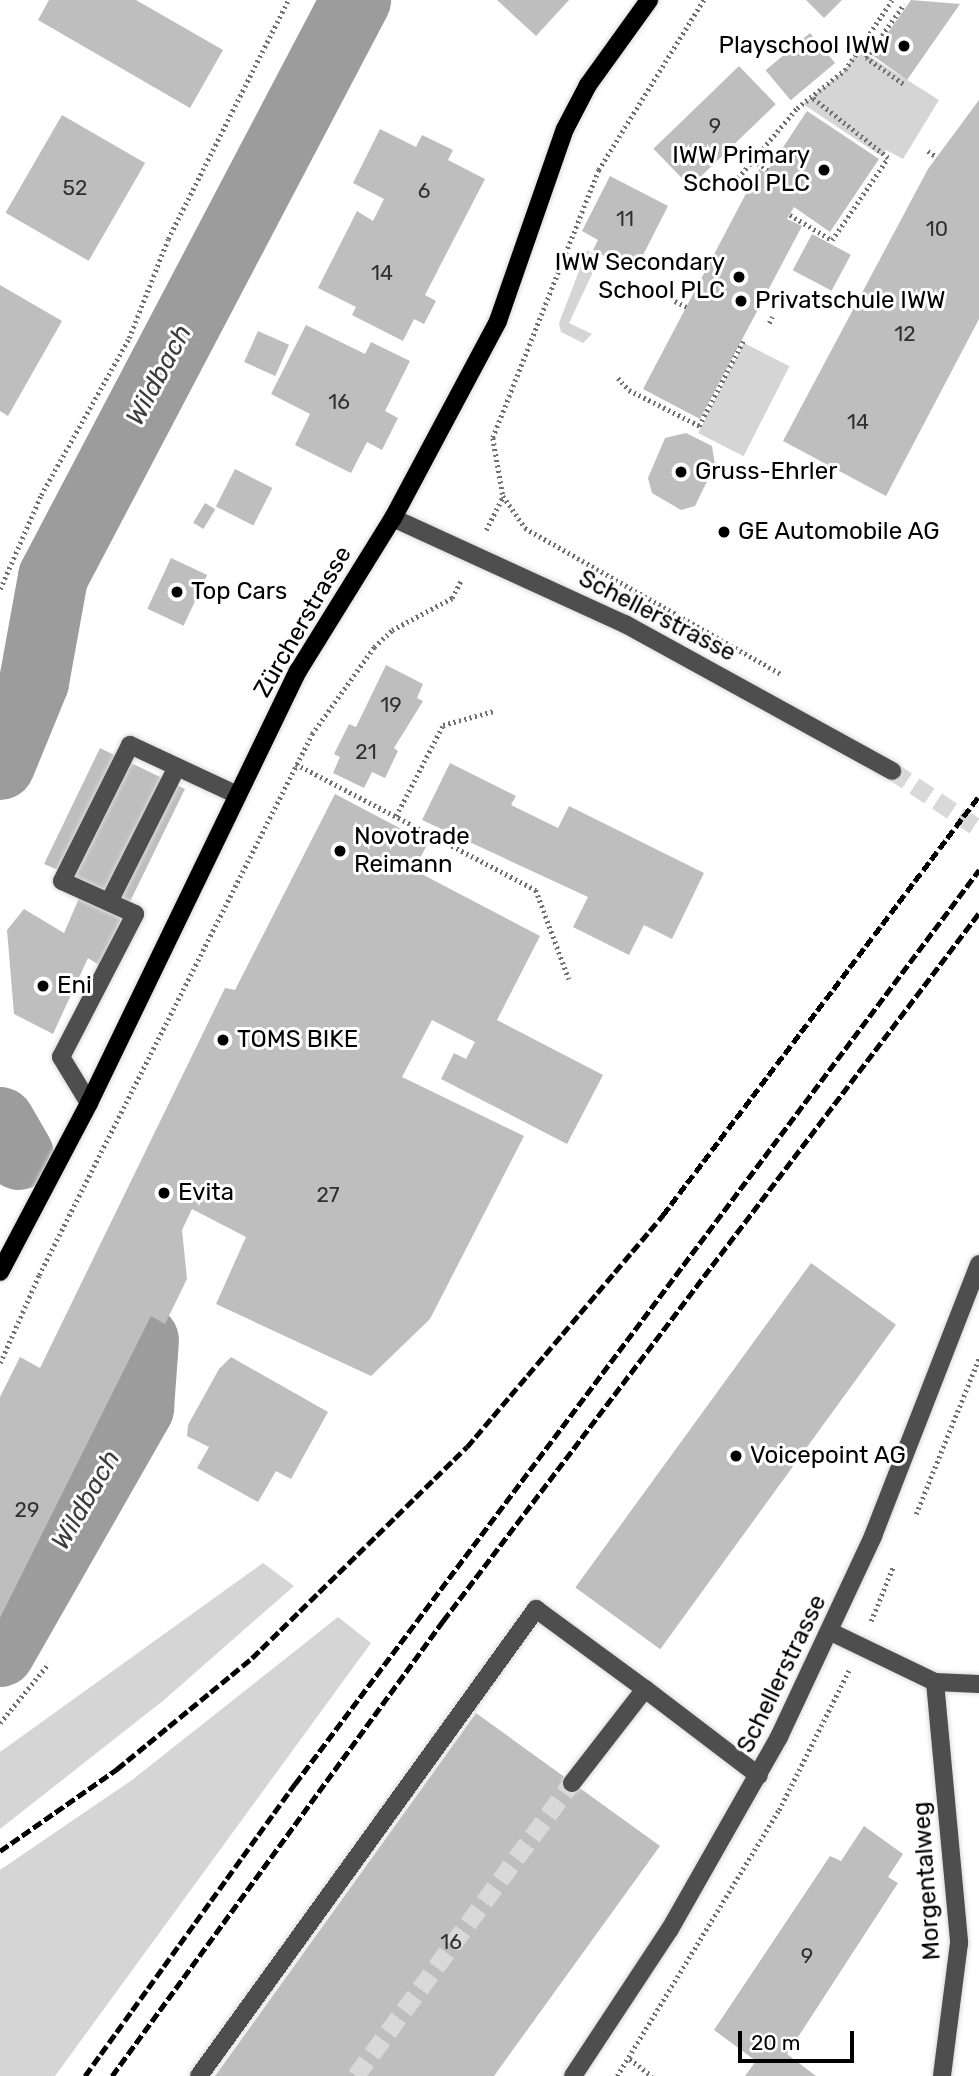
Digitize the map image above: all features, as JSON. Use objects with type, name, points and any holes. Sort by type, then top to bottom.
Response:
[{"type":"main road","name":"Zürcherstrasse","points":[[0,1272],[89,1103],[298,671],[393,518],[498,321],[565,129],[588,85],[649,0]]},
{"type":"street","name":"Schellerstrasse","points":[[393,518],[625,624],[892,771]]},
{"type":"street","points":[[89,1103],[61,1056],[135,914],[62,881],[130,745],[237,795]]},
{"type":"street","points":[[108,902],[177,767]]},
{"type":"street","name":"Schellerstrasse","points":[[573,2076],[670,1928],[759,1776],[831,1632],[979,1264]]},
{"type":"street","points":[[199,2076],[536,1609],[759,1776]]},
{"type":"street","points":[[831,1632],[935,1682],[979,1684]]},
{"type":"street","name":"Morgentalweg","points":[[935,1682],[959,1942],[943,2076]]},
{"type":"street","points":[[572,1783],[645,1689]]},
{"type":"path","points":[[0,589],[41,495],[129,338],[168,239],[287,0]]},
{"type":"path","points":[[704,0],[599,170],[493,438],[503,496],[525,528],[794,681]]},
{"type":"path","points":[[738,178],[811,97],[845,70],[892,0]]},
{"type":"path","points":[[903,85],[866,58],[904,4]]},
{"type":"path","points":[[881,16],[891,22]]},
{"type":"path","points":[[790,215],[832,240],[888,158],[811,97]]},
{"type":"path","points":[[928,151],[937,157]]},
{"type":"path","points":[[753,160],[768,170]]},
{"type":"path","points":[[675,301],[687,307]]},
{"type":"path","points":[[618,378],[629,390],[701,426],[743,341]]},
{"type":"path","points":[[0,1363],[296,764],[374,647],[392,630],[452,597]]},
{"type":"path","points":[[396,816],[443,725],[495,711]]},
{"type":"path","points":[[296,764],[536,890],[569,979]]},
{"type":"path","points":[[0,1723],[49,1663]]},
{"type":"path","points":[[630,2059],[652,2076]]},
{"type":"shaded area","points":[[858,49],[939,100],[903,159],[886,150],[881,156],[803,104],[845,70]]},
{"type":"shaded area","points":[[587,250],[600,257],[569,323],[592,334],[583,343],[561,332],[559,323]]},
{"type":"shaded area","points":[[744,343],[789,366],[744,456],[698,433]]},
{"type":"shaded area","points":[[263,1563],[294,1586],[164,1700],[0,1829],[0,1752]]},
{"type":"shaded area","points":[[338,1617],[371,1643],[55,2076],[0,2076],[0,1870],[132,1780]]},
{"type":"building","points":[[49,0],[136,0],[223,50],[190,108],[38,20]]},
{"type":"building","points":[[497,0],[569,0],[536,36]]},
{"type":"building","points":[[806,0],[842,0],[824,18]]},
{"type":"building","name":"Playschool IWW","points":[[911,0],[960,4],[907,80],[872,55]]},
{"type":"building","points":[[810,33],[835,63],[791,100],[766,70]]},
{"type":"building","points":[[739,66],[776,104],[690,187],[653,149]]},
{"type":"building","points":[[979,100],[979,319],[886,496],[783,441],[928,169]]},
{"type":"building","name":"IWW Secondary School PLC","points":[[807,111],[879,159],[830,232],[794,207],[787,219],[802,226],[700,419],[643,389],[759,169],[766,173]]},
{"type":"building","points":[[62,115],[145,163],[89,261],[6,213]]},
{"type":"building","points":[[380,129],[416,147],[422,135],[453,150],[448,160],[485,179],[425,295],[436,301],[424,324],[414,319],[403,341],[352,315],[356,307],[318,288],[357,211],[373,221],[384,199],[353,183]]},
{"type":"building","points":[[610,176],[668,206],[639,263],[631,259],[627,268],[593,250],[598,240],[582,231]]},
{"type":"building","points":[[812,234],[851,255],[832,291],[793,270]]},
{"type":"building","points":[[0,285],[62,321],[8,416],[0,411]]},
{"type":"building","points":[[306,325],[365,354],[371,342],[410,361],[385,411],[398,418],[382,450],[367,442],[351,473],[295,445],[310,414],[271,394]]},
{"type":"building","points":[[258,331],[289,345],[275,376],[244,362]]},
{"type":"building","name":"Gruss-Ehrler","points":[[686,433],[712,446],[715,465],[695,506],[681,510],[652,493],[648,478],[665,438]]},
{"type":"building","points":[[235,469],[272,488],[253,525],[216,506]]},
{"type":"building","points":[[205,503],[215,509],[203,529],[193,523]]},
{"type":"building","name":"Top Cars","points":[[171,558],[207,575],[184,626],[147,609]]},
{"type":"building","points":[[386,665],[423,684],[417,698],[423,701],[394,748],[398,751],[385,778],[372,772],[364,788],[333,773],[340,757],[334,754],[349,724],[356,727]]},
{"type":"building","points":[[100,748],[185,789],[99,965],[88,958],[53,1034],[14,1014],[7,930],[24,909],[64,933],[86,882],[44,864]]},
{"type":"building","points":[[450,763],[516,796],[511,805],[558,828],[569,806],[704,873],[672,939],[644,925],[629,955],[573,927],[588,897],[422,820]]},
{"type":"building","points":[[335,794],[428,843],[414,870],[540,936],[497,1020],[603,1075],[567,1144],[441,1079],[454,1053],[466,1059],[475,1042],[432,1020],[402,1077],[524,1136],[430,1319],[371,1376],[216,1304],[246,1237],[192,1209],[182,1230],[187,1279],[165,1324],[151,1316],[0,1618],[0,1397],[20,1357],[40,1368],[225,988],[235,990]]},
{"type":"building","name":"Voicepoint AG","points":[[811,1263],[896,1325],[660,1649],[575,1587]]},
{"type":"building","points":[[231,1357],[328,1412],[291,1479],[276,1471],[258,1502],[197,1468],[209,1447],[187,1436],[188,1425],[219,1369]]},
{"type":"building","points":[[476,1713],[660,1846],[494,2076],[215,2076]]},
{"type":"building","points":[[864,1826],[903,1854],[888,1877],[898,1883],[787,2054],[816,2076],[745,2076],[756,2061],[714,2030],[830,1856],[841,1861]]},
{"type":"waterway","name":"Wildbach","points":[[0,765],[34,682],[53,577],[356,0]]},
{"type":"waterway","name":"Wildbach","points":[[0,1122],[19,1155]]},
{"type":"waterway","name":"Wildbach","points":[[0,1652],[139,1408],[144,1340]]},
{"type":"tunnel","points":[[892,771],[979,829]]},
{"type":"tunnel","points":[[356,2076],[572,1783]]},
{"type":"railway","points":[[0,1851],[117,1769],[252,1658],[467,1447],[663,1215],[979,796]]},
{"type":"railway","points":[[85,2076],[295,1784],[979,870]]},
{"type":"railway","points":[[112,2076],[443,1621],[979,913]]},
{"type":"place","name":"Playschool IWW","points":[[904,46]]},
{"type":"place","name":"IWW Primary School PLC","points":[[824,170]]},
{"type":"place","name":"IWW Secondary School PLC","points":[[739,277]]},
{"type":"place","name":"Privatschule IWW","points":[[741,301]]},
{"type":"place","name":"Gruss-Ehrler","points":[[681,472]]},
{"type":"place","name":"GE Automobile AG","points":[[724,532]]},
{"type":"place","name":"Top Cars","points":[[177,592]]},
{"type":"place","name":"Novotrade Reimann","points":[[340,851]]},
{"type":"place","name":"Eni","points":[[43,986]]},
{"type":"place","name":"TOMS BIKE","points":[[223,1040]]},
{"type":"place","name":"Evita","points":[[164,1193]]},
{"type":"place","name":"Voicepoint AG","points":[[736,1456]]}]
